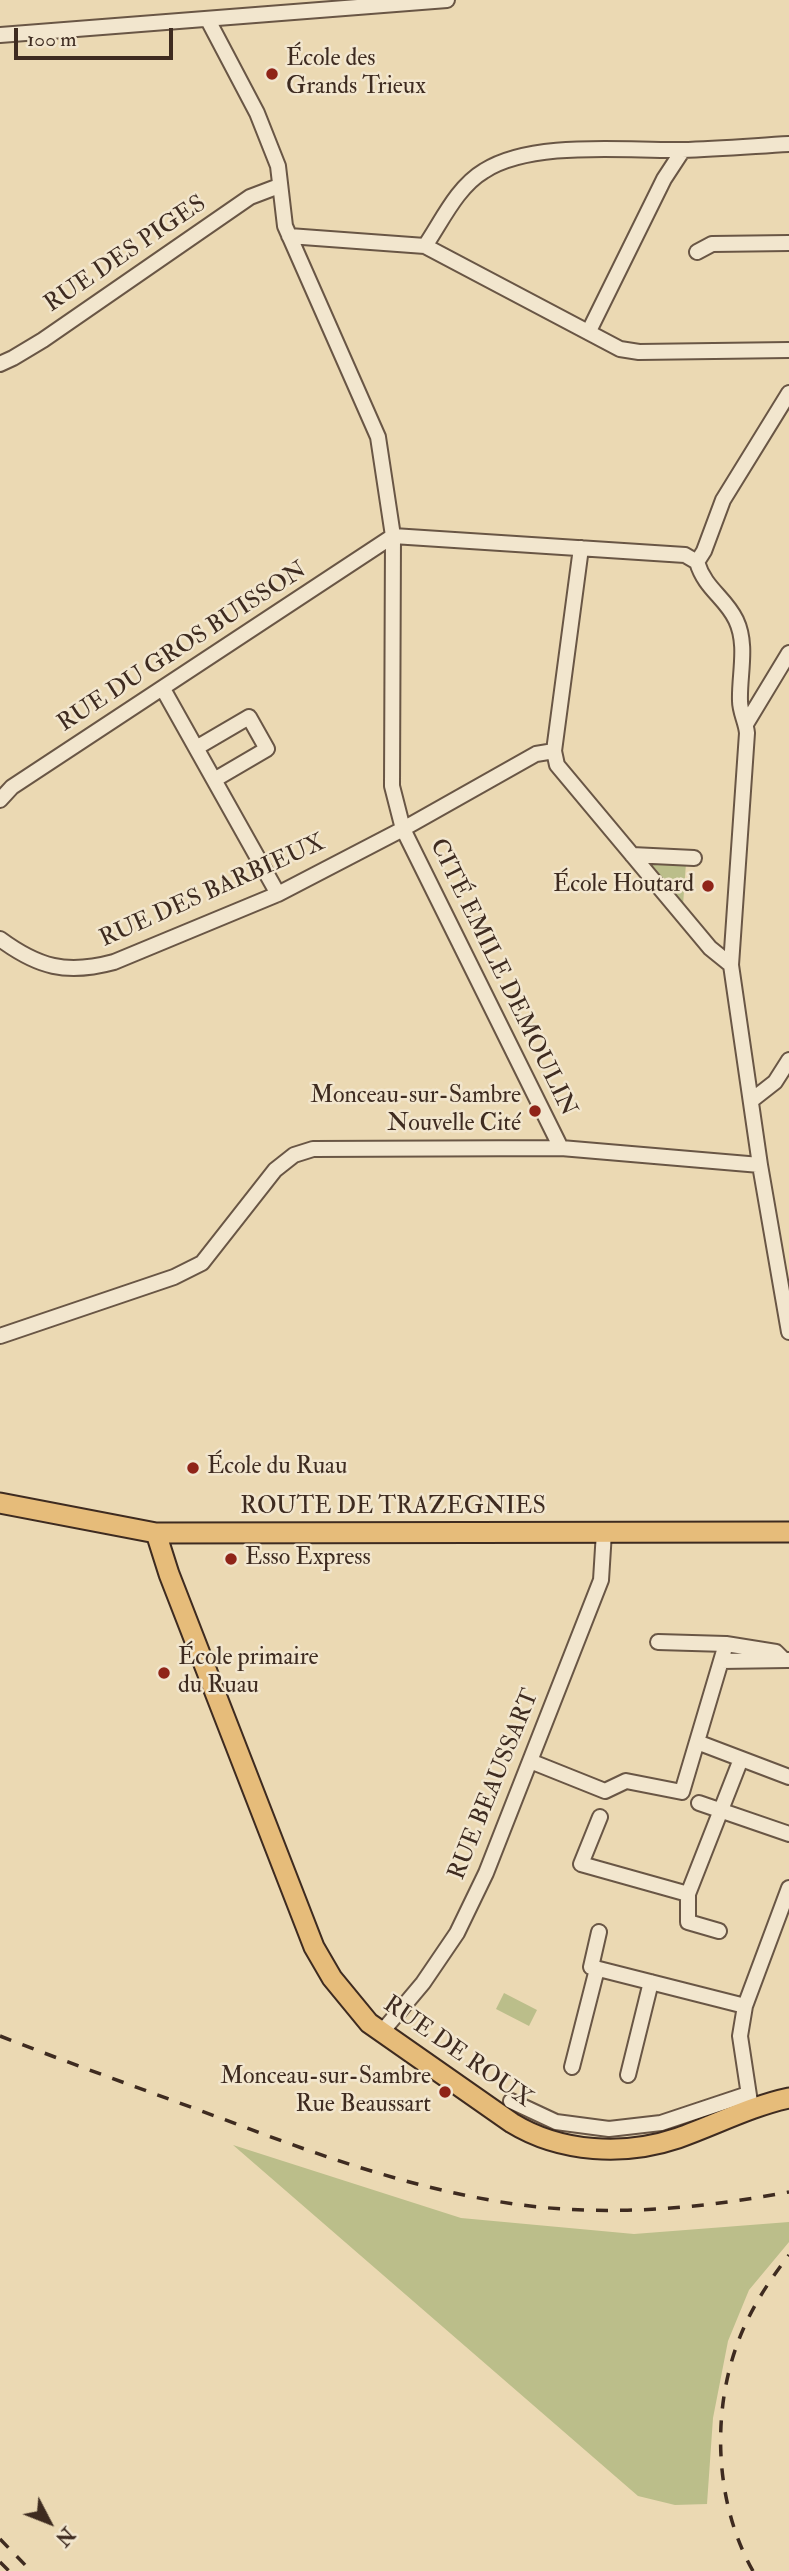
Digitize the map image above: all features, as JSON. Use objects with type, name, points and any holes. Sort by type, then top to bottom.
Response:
[{"type":"main road","name":"ROUTE DE TRAZEGNIES","points":[[0,1503],[156,1533],[789,1532]]},
{"type":"main road","name":"RUE DE ROUX","points":[[156,1533],[173,1585],[313,1947],[327,1972],[351,2003],[381,2033],[516,2126],[543,2138],[571,2145],[613,2149],[649,2146],[750,2102],[789,2098]]},
{"type":"street","points":[[0,35],[447,0]]},
{"type":"street","name":"CITÉ EMILE DEMOULIN","points":[[208,20],[257,113],[278,166],[285,226],[378,437],[393,536],[391,786],[402,829],[561,1148]]},
{"type":"street","points":[[425,246],[463,189],[481,172],[502,160],[545,151],[683,150],[789,144]]},
{"type":"street","points":[[589,331],[664,179],[683,150]]},
{"type":"street","name":"RUE DES PIGES","points":[[0,364],[43,340],[250,197],[279,186]]},
{"type":"street","points":[[289,236],[425,246],[620,349],[639,352],[789,350]]},
{"type":"street","points":[[697,252],[712,244],[789,243]]},
{"type":"street","points":[[697,562],[704,551],[723,500],[789,393]]},
{"type":"street","points":[[393,536],[685,555],[697,562],[706,583],[738,623],[742,640],[740,704],[746,724],[731,965],[760,1165],[789,1332]]},
{"type":"street","name":"RUE DU GROS BUISSON","points":[[0,800],[12,788],[393,536]]},
{"type":"street","points":[[581,548],[554,751],[557,765],[710,948],[731,965]]},
{"type":"street","points":[[746,724],[789,653]]},
{"type":"street","points":[[163,689],[278,894]]},
{"type":"street","points":[[196,748],[248,717],[267,749],[214,780]]},
{"type":"street","name":"RUE DES BARBIEUX","points":[[0,939],[25,958],[46,965],[98,967],[278,894],[536,754],[554,751]]},
{"type":"street","points":[[632,855],[694,858]]},
{"type":"street","points":[[752,1100],[775,1082],[789,1060]]},
{"type":"street","points":[[0,1336],[174,1277],[202,1262],[275,1170],[294,1155],[313,1149],[561,1148],[760,1165]]},
{"type":"street","name":"RUE BEAUSSART","points":[[381,2033],[423,1983],[457,1933],[486,1873],[601,1580],[604,1532]]},
{"type":"street","points":[[658,1642],[726,1644],[776,1652],[786,1660]]},
{"type":"street","points":[[530,1761],[605,1791],[626,1781],[682,1792],[726,1644]]},
{"type":"street","points":[[721,1661],[786,1660]]},
{"type":"street","points":[[697,1742],[789,1777]]},
{"type":"street","points":[[719,1931],[688,1922],[688,1895],[741,1759]]},
{"type":"street","points":[[699,1803],[789,1835]]},
{"type":"street","points":[[600,1817],[581,1864],[688,1895]]},
{"type":"street","points":[[750,2102],[740,2036],[745,2006],[789,1888]]},
{"type":"street","points":[[599,1932],[591,1967],[745,2006]]},
{"type":"street","points":[[572,2067],[597,1969]]},
{"type":"street","points":[[628,2075],[651,1982]]},
{"type":"street","name":"RUE DE ROUX","points":[[511,2101],[556,2122],[609,2129],[661,2123],[750,2102]]},
{"type":"green space","points":[[645,860],[686,863],[683,905]]},
{"type":"green space","points":[[504,1993],[537,2010],[529,2026],[496,2009]]},
{"type":"green space","points":[[233,2145],[461,2218],[634,2234],[789,2222],[789,2242],[749,2290],[728,2341],[713,2418],[707,2504],[675,2505],[638,2496]]},
{"type":"railway","points":[[0,2036],[341,2161],[409,2182],[479,2198],[548,2208],[617,2210],[686,2207],[789,2192]]},
{"type":"railway","points":[[753,2571],[740,2545],[724,2488],[721,2458],[724,2399],[729,2370],[743,2330],[760,2297],[789,2255]]},
{"type":"railway","points":[[0,2539],[31,2571]]},
{"type":"railway","points":[[0,2562],[9,2571]]},
{"type":"place","name":"École des Grands Trieux","points":[[272,74]]},
{"type":"place","name":"École Houtard","points":[[708,886]]},
{"type":"place","name":"Monceau-sur-Sambre Nouvelle Cité","points":[[535,1111]]},
{"type":"place","name":"École du Ruau","points":[[193,1468]]},
{"type":"place","name":"Esso Express","points":[[231,1559]]},
{"type":"place","name":"École primaire du Ruau","points":[[164,1673]]},
{"type":"place","name":"Monceau-sur-Sambre Rue Beaussart","points":[[445,2092]]}]
